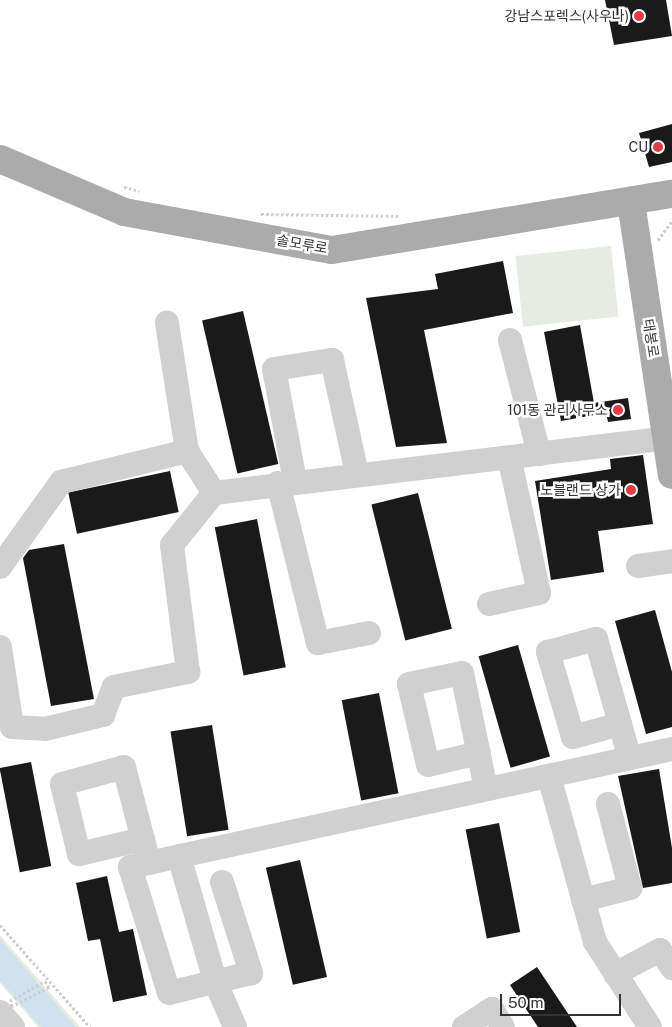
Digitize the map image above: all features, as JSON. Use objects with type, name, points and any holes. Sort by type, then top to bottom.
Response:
[{"type":"main road","name":"솔모루로","points":[[0,159],[124,212],[332,250],[672,194]]},
{"type":"main road","name":"태봉로","points":[[631,202],[672,475]]},
{"type":"street","points":[[167,324],[187,451],[214,493]]},
{"type":"street","points":[[510,340],[539,454]]},
{"type":"street","points":[[357,474],[332,360],[274,369],[286,482],[318,643],[369,633]]},
{"type":"street","points":[[0,647],[12,728],[45,729],[103,715],[114,687],[188,672],[172,545],[214,493],[286,482],[666,438]]},
{"type":"street","points":[[0,567],[61,482],[187,451]]},
{"type":"street","points":[[489,604],[539,593],[509,457]]},
{"type":"street","points":[[638,566],[672,561]]},
{"type":"street","points":[[620,724],[630,758]]},
{"type":"street","points":[[222,882],[251,973],[169,993],[130,867],[672,749]]},
{"type":"street","points":[[478,754],[486,789]]},
{"type":"street","points":[[549,776],[595,942],[650,1027]]},
{"type":"street","points":[[583,900],[630,888],[608,804]]},
{"type":"street","points":[[142,839],[148,863]]},
{"type":"street","points":[[179,856],[216,982],[235,1027]]},
{"type":"street","points":[[615,974],[660,950],[672,968]]},
{"type":"street","points":[[464,1027],[492,1009],[503,1027]]},
{"type":"street","points":[[0,1012],[13,1027]]},
{"type":"path","points":[[116,185],[151,194]]},
{"type":"path","points":[[257,213],[406,216]]},
{"type":"path","points":[[657,250],[672,221]]},
{"type":"path","points":[[0,924],[90,1027]]},
{"type":"path","points":[[18,996],[45,981],[49,988],[22,1001]]},
{"type":"shaded area","points":[[611,246],[618,317],[523,327],[516,256]]},
{"type":"shaded area","points":[[0,935],[80,1027],[38,1027],[0,983]]},
{"type":"water","points":[[0,939],[76,1027],[41,1027],[0,981]]},
{"type":"building","name":"강남스포렉스(사우나)","points":[[605,0],[666,0],[672,36],[614,45]]},
{"type":"building","name":"CU","points":[[672,124],[672,162],[649,167],[639,133]]},
{"type":"building","points":[[503,261],[513,313],[424,330],[447,443],[396,447],[366,298],[438,289],[435,274]]},
{"type":"building","points":[[243,311],[278,464],[237,473],[202,320]]},
{"type":"building","points":[[580,325],[594,403],[628,398],[631,419],[608,422],[606,413],[561,421],[544,332]]},
{"type":"building","points":[[643,455],[653,524],[598,531],[604,572],[551,580],[535,481],[611,469],[610,459]]},
{"type":"building","points":[[170,471],[179,512],[77,534],[68,493]]},
{"type":"building","points":[[418,493],[452,629],[405,640],[371,505]]},
{"type":"building","points":[[257,519],[286,667],[244,675],[215,527]]},
{"type":"building","points":[[64,544],[94,699],[51,706],[23,558],[29,550]]},
{"type":"building","points":[[655,610],[672,672],[672,727],[646,734],[615,621]]},
{"type":"building","points":[[518,645],[550,757],[511,768],[479,656]]},
{"type":"building","points":[[379,693],[398,793],[361,800],[342,700]]},
{"type":"building","points":[[212,725],[229,830],[187,836],[171,732]]},
{"type":"building","points":[[31,762],[51,866],[20,872],[0,768]]},
{"type":"building","points":[[659,769],[672,848],[672,883],[643,888],[618,776]]},
{"type":"building","points":[[499,823],[520,932],[487,938],[466,829]]},
{"type":"building","points":[[300,860],[327,977],[293,985],[266,868]]},
{"type":"building","points":[[107,876],[119,932],[133,929],[147,995],[113,1002],[100,939],[88,941],[76,883]]},
{"type":"building","points":[[537,967],[577,1027],[538,1027],[510,985]]},
{"type":"place","name":"강남스포렉스(사우나)","points":[[639,16]]},
{"type":"place","name":"CU","points":[[658,147]]},
{"type":"place","name":"101동 관리사무소","points":[[618,410]]},
{"type":"place","name":"노블랜드 상가","points":[[631,490]]}]
